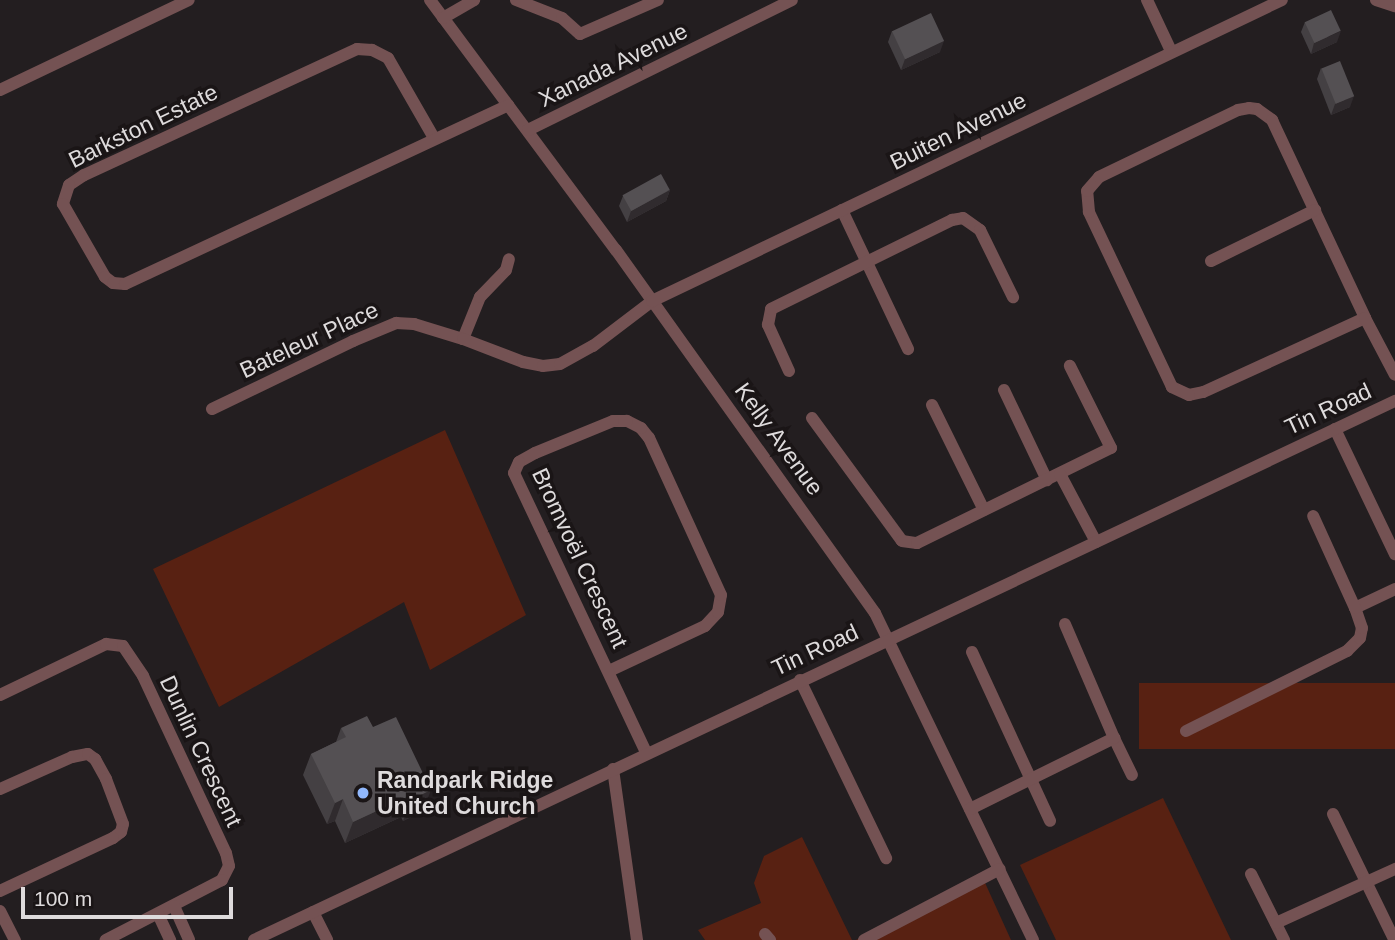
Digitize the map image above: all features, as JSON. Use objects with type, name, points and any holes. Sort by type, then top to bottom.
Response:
[{"type":"street","points":[[0,90],[189,0]]},
{"type":"street","name":"Kelly Avenue","points":[[430,0],[815,525],[890,638],[1032,940]]},
{"type":"street","points":[[443,18],[474,0]]},
{"type":"street","points":[[516,0],[562,18],[576,33],[583,34],[659,0]]},
{"type":"street","name":"Xanada Avenue","points":[[527,130],[792,0]]},
{"type":"street","points":[[1147,0],[1171,51]]},
{"type":"street","name":"Buiten Avenue","points":[[652,301],[1282,0]]},
{"type":"street","points":[[1376,0],[1395,6]]},
{"type":"street","name":"Barkston Estate","points":[[434,138],[388,58],[372,50],[357,49],[84,175],[69,185],[63,204],[105,278],[113,283],[125,284],[508,105]]},
{"type":"street","points":[[1365,318],[1203,392],[1181,393],[1172,387],[1164,371],[1086,200],[1090,184],[1099,177],[1238,110],[1257,109],[1272,120],[1395,376]]},
{"type":"street","points":[[842,210],[908,349]]},
{"type":"street","points":[[1211,261],[1315,210]]},
{"type":"street","points":[[789,371],[768,325],[769,312],[785,301],[865,261],[963,218],[980,230],[1013,297]]},
{"type":"street","points":[[463,339],[484,289],[502,274],[509,259]]},
{"type":"street","name":"Bateleur Place","points":[[212,409],[396,323],[414,324],[523,362],[543,366],[560,364],[593,346],[652,301]]},
{"type":"street","points":[[812,418],[902,541],[917,543],[1111,448],[1070,366]]},
{"type":"street","points":[[1004,390],[1047,480]]},
{"type":"street","name":"Tin Road","points":[[254,940],[646,752],[1395,401]]},
{"type":"street","points":[[932,405],[984,510]]},
{"type":"street","name":"Bromvoël Crescent","points":[[609,671],[705,626],[718,612],[721,595],[649,438],[641,428],[626,421],[613,421],[535,453],[519,462],[514,473],[646,752]]},
{"type":"street","points":[[1335,429],[1395,554]]},
{"type":"street","points":[[1060,474],[1096,542]]},
{"type":"street","points":[[1186,731],[1347,651],[1360,638],[1362,628],[1355,608],[1313,516]]},
{"type":"street","points":[[1355,608],[1395,589]]},
{"type":"street","points":[[1065,624],[1132,775]]},
{"type":"street","name":"Dunlin Crescent","points":[[0,695],[106,644],[115,644],[129,652],[229,860],[222,880],[106,940]]},
{"type":"street","points":[[972,652],[1050,821]]},
{"type":"street","points":[[800,680],[886,858]]},
{"type":"street","points":[[970,809],[1114,738]]},
{"type":"street","points":[[0,789],[72,757],[88,754],[95,759],[106,779],[123,824],[121,832],[113,838],[0,891]]},
{"type":"street","points":[[613,769],[637,940]]},
{"type":"street","points":[[1333,814],[1394,939]]},
{"type":"street","points":[[864,940],[1000,869]]},
{"type":"street","points":[[1276,923],[1395,869]]},
{"type":"street","points":[[1251,874],[1284,940]]},
{"type":"street","points":[[174,906],[189,940]]},
{"type":"street","points":[[0,911],[15,940]]},
{"type":"street","points":[[313,912],[327,940]]},
{"type":"street","points":[[158,914],[170,940]]},
{"type":"shaded area","points":[[445,430],[526,615],[430,670],[404,602],[219,707],[153,569]]},
{"type":"shaded area","points":[[1139,683],[1395,683],[1395,749],[1139,749]]},
{"type":"shaded area","points":[[1163,798],[1231,940],[1056,940],[1020,865]]},
{"type":"shaded area","points":[[802,837],[852,940],[705,940],[698,930],[761,903],[754,883],[764,856]]},
{"type":"shaded area","points":[[981,874],[1011,940],[856,940]]},
{"type":"building","points":[[1331,10],[1341,31],[1314,43],[1305,22]]},
{"type":"building","points":[[931,13],[944,41],[905,59],[892,31]]},
{"type":"building","points":[[1340,61],[1354,96],[1336,104],[1321,68]]},
{"type":"building","points":[[661,174],[670,190],[631,211],[623,195]]},
{"type":"building","name":"Randpark Ridge United Church","points":[[367,716],[373,727],[396,717],[431,790],[411,800],[409,796],[353,822],[343,799],[335,803],[311,754],[346,737],[341,728]]},
{"type":"place","name":"Randpark Ridge United Church","points":[[363,793]]}]
